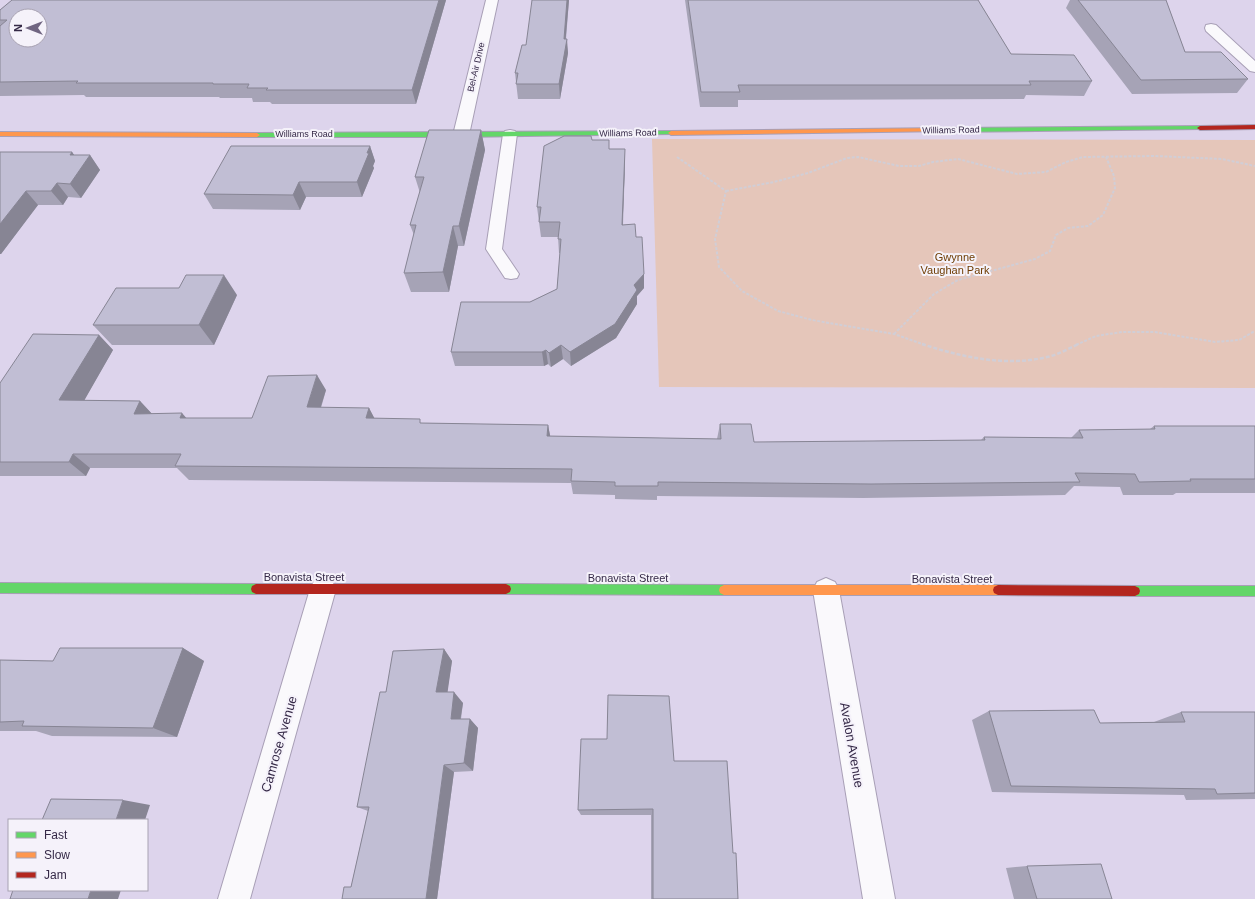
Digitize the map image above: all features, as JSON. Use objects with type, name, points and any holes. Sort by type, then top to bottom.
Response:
[{"type":"street","name":"Bel-Air Drive","points":[[460,135],[492,0]]},
{"type":"street","points":[[1211,28],[1255,68]]},
{"type":"street","name":"Williams Road","points":[[0,134],[460,135],[1255,127]]},
{"type":"street","name":"Bonavista Street","points":[[0,588],[1255,591]]},
{"type":"street","name":"Camrose Avenue","points":[[234,899],[323,589]]},
{"type":"street","name":"Avalon Avenue","points":[[826,590],[879,899]]},
{"type":"lane","points":[[510,134],[494,249],[511,274]]},
{"type":"path","points":[[658,133],[658,143],[726,191],[795,176],[848,158],[858,157],[899,166],[919,166],[958,158],[1017,174],[1035,174],[1046,172],[1066,162],[1083,157],[1155,156],[1222,158],[1255,166]]},
{"type":"path","points":[[894,334],[934,294],[958,280],[1034,259],[1050,250],[1056,235],[1068,228],[1088,226],[1102,215],[1116,188],[1114,176],[1106,157]]},
{"type":"path","points":[[726,191],[714,238],[719,267],[742,291],[778,311],[812,320],[894,334],[938,349],[977,358],[1013,362],[1048,357],[1096,336],[1122,332],[1155,332],[1215,342],[1239,340],[1255,331]]},
{"type":"green space","name":"Gwynne Vaughan Park","points":[[652,139],[1255,140],[1255,388],[659,387]]},
{"type":"building","points":[[12,0],[439,0],[412,90],[266,90],[268,88],[247,88],[249,84],[213,83],[76,83],[78,81],[0,82],[0,26],[7,20],[0,20],[0,10]]},
{"type":"building","points":[[532,0],[567,0],[564,39],[567,39],[559,84],[516,84],[518,73],[515,73],[522,45],[526,45]]},
{"type":"building","points":[[688,0],[978,0],[1011,54],[1074,55],[1092,81],[1029,81],[1031,85],[738,85],[740,92],[701,92]]},
{"type":"building","points":[[1078,0],[1166,0],[1185,52],[1221,52],[1248,79],[1141,80]]},
{"type":"building","points":[[429,130],[481,130],[459,226],[453,226],[443,272],[404,273],[416,225],[410,225],[424,177],[415,177]]},
{"type":"building","points":[[564,136],[591,136],[592,140],[609,140],[609,149],[625,149],[622,225],[635,224],[636,237],[642,237],[644,274],[634,285],[637,290],[615,324],[570,352],[561,345],[549,353],[546,350],[542,352],[451,352],[461,302],[530,302],[557,289],[561,239],[558,239],[560,222],[539,222],[541,207],[537,207],[544,146]]},
{"type":"building","points":[[231,146],[370,146],[367,153],[369,153],[357,182],[299,182],[293,195],[204,194]]},
{"type":"building","points":[[0,152],[72,152],[70,155],[90,155],[70,184],[57,183],[51,191],[26,191],[0,224]]},
{"type":"building","points":[[186,275],[224,275],[199,325],[93,325],[116,288],[179,288]]},
{"type":"building","points":[[33,334],[99,335],[59,400],[140,401],[134,414],[182,413],[180,418],[252,418],[268,376],[317,375],[307,407],[369,408],[366,418],[420,419],[420,423],[548,425],[547,436],[721,439],[720,424],[751,424],[754,442],[985,440],[984,437],[1083,438],[1079,430],[1155,429],[1154,426],[1255,426],[1255,479],[1190,479],[1191,481],[1139,482],[1135,474],[1075,473],[1080,482],[871,484],[658,482],[658,486],[615,486],[615,482],[571,481],[572,469],[175,466],[181,454],[73,454],[69,462],[0,462],[0,383]]},
{"type":"building","points":[[60,648],[183,648],[153,728],[22,726],[24,721],[0,722],[0,660],[53,661]]},
{"type":"building","points":[[444,649],[436,692],[454,692],[451,719],[470,719],[464,763],[444,765],[426,899],[342,899],[344,887],[351,887],[369,807],[357,807],[380,692],[386,692],[393,651]]},
{"type":"building","points":[[608,695],[669,696],[674,761],[727,761],[733,853],[736,853],[738,899],[653,899],[653,809],[578,810],[581,739],[607,739]]},
{"type":"building","points":[[1094,710],[1100,723],[1185,722],[1181,712],[1255,712],[1255,793],[1217,794],[1215,789],[1011,786],[989,711]]},
{"type":"building","points":[[51,799],[123,800],[116,819],[42,819]]},
{"type":"building","points":[[1101,864],[1112,899],[1037,899],[1027,866]]},
{"type":"building","points":[[13,891],[91,891],[88,899],[10,899]]},
{"type":"traffic: fast","points":[[947,130],[1200,128]]},
{"type":"traffic: fast","points":[[257,135],[671,133]]},
{"type":"traffic: fast","points":[[0,588],[256,589]]},
{"type":"traffic: fast","points":[[506,589],[724,590]]},
{"type":"traffic: fast","points":[[1135,591],[1255,591]]},
{"type":"traffic: slow","points":[[671,133],[947,130]]},
{"type":"traffic: slow","points":[[0,134],[257,135]]},
{"type":"traffic: slow","points":[[724,590],[998,590]]},
{"type":"traffic: jam","points":[[1200,128],[1255,127]]},
{"type":"traffic: jam","points":[[256,589],[506,589]]},
{"type":"traffic: jam","points":[[998,590],[1135,591]]}]
